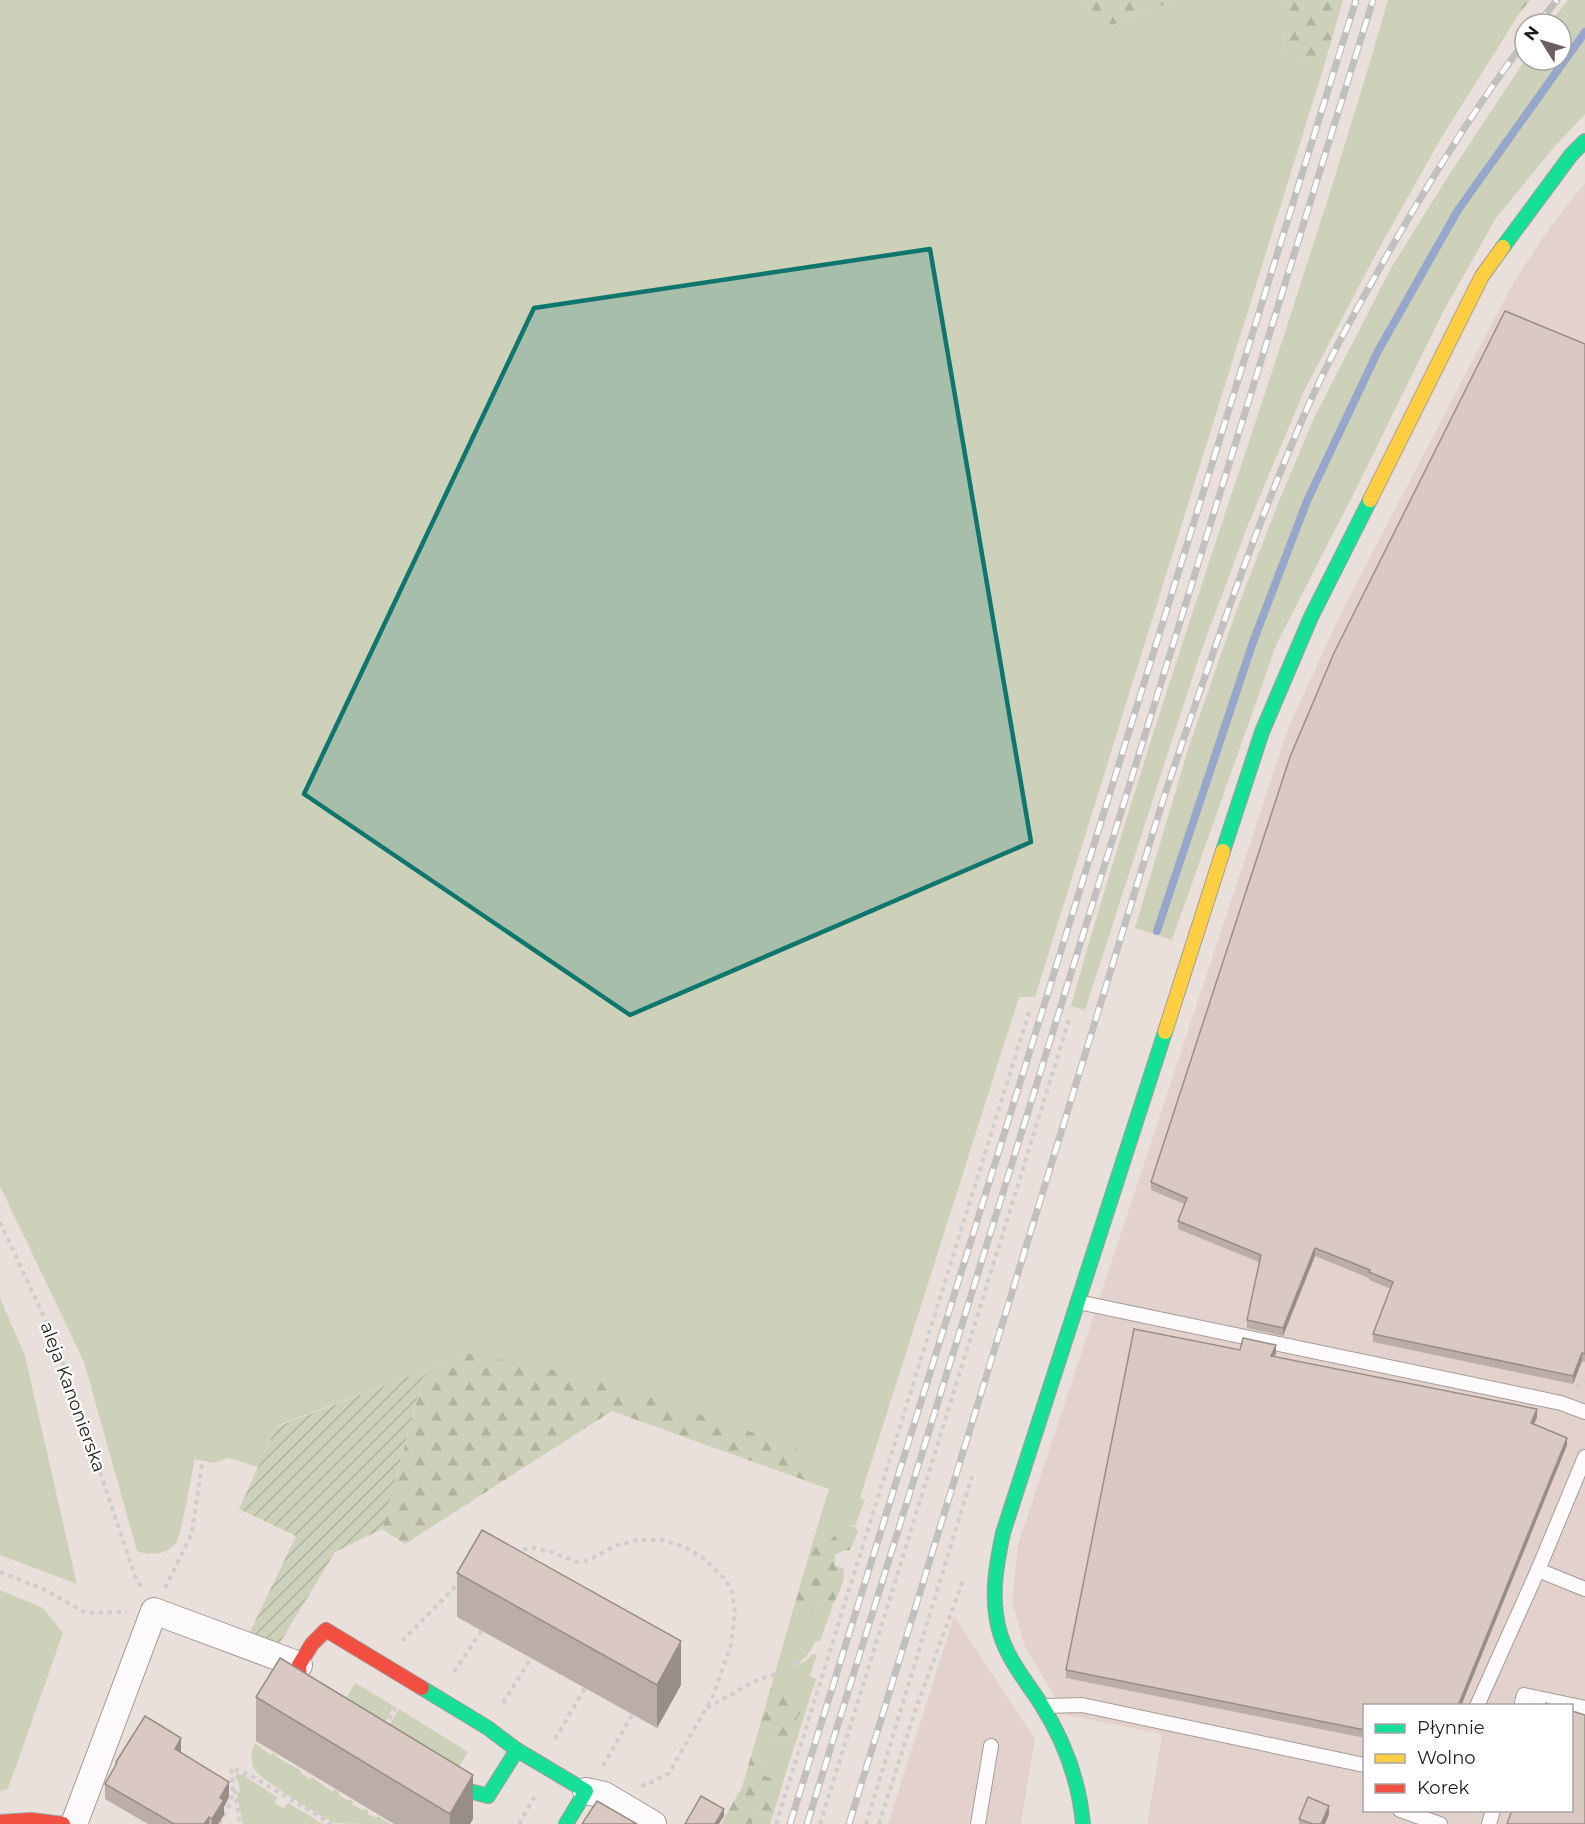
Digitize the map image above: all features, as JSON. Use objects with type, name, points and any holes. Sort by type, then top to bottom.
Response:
[{"type":"street","points":[[1083,1824],[1078,1783],[1066,1746],[1017,1668],[998,1625],[995,1605],[996,1571],[1003,1533],[1262,732],[1311,617],[1482,276],[1571,155],[1585,141]]},
{"type":"street","points":[[74,1824],[154,1611],[299,1665]]},
{"type":"street","points":[[332,1710],[305,1694],[300,1683],[299,1665],[312,1644],[326,1630],[488,1728],[517,1750],[586,1791],[604,1795],[653,1824]]},
{"type":"street","points":[[417,1761],[466,1790],[488,1796],[517,1750]]},
{"type":"street","points":[[566,1824],[586,1791]]},
{"type":"street","points":[[0,1822],[24,1818],[63,1824]]},
{"type":"lane","points":[[1078,1302],[1561,1403],[1585,1412]]},
{"type":"lane","points":[[1478,1704],[1585,1458]]},
{"type":"lane","points":[[1538,1570],[1585,1589]]},
{"type":"lane","points":[[1522,1704],[1524,1695],[1566,1704]]},
{"type":"lane","points":[[1042,1707],[1082,1705],[1363,1765]]},
{"type":"lane","points":[[978,1824],[991,1746]]},
{"type":"lane","points":[[1405,1812],[1440,1824]]},
{"type":"path","points":[[776,1824],[1030,1009]]},
{"type":"path","points":[[820,1824],[1069,1020]]},
{"type":"path","name":"aleja Kanonierska","points":[[0,1222],[57,1345],[135,1576]]},
{"type":"path","points":[[0,1572],[43,1589],[86,1613],[154,1611],[192,1533],[202,1464]]},
{"type":"path","points":[[866,1824],[972,1476]]},
{"type":"path","points":[[507,1552],[534,1548],[577,1562],[589,1560],[615,1546],[638,1540],[662,1540],[683,1546],[703,1558],[724,1578],[732,1592],[735,1613],[731,1645],[713,1696],[669,1773],[648,1784],[638,1786]]},
{"type":"path","points":[[879,1824],[916,1708],[964,1576]]},
{"type":"path","points":[[382,1664],[463,1579]]},
{"type":"path","points":[[438,1699],[482,1630]]},
{"type":"path","points":[[406,1637],[409,1647]]},
{"type":"path","points":[[488,1728],[531,1658]]},
{"type":"path","points":[[706,1708],[759,1679],[780,1673],[801,1660]]},
{"type":"path","points":[[541,1763],[585,1688]]},
{"type":"path","points":[[586,1791],[632,1715]]},
{"type":"path","points":[[240,1824],[231,1768],[248,1774],[332,1824]]},
{"type":"path","points":[[219,1824],[232,1802],[234,1786]]},
{"type":"highlighted area","points":[[930,249],[1031,842],[630,1015],[304,794],[534,308]]},
{"type":"shaded area","points":[[1585,183],[1585,1824],[1147,1824],[1162,1734],[1066,1715],[1025,1647],[1012,1602],[1018,1544],[1289,726],[1343,609],[1512,285],[1548,230]]},
{"type":"shaded area","points":[[954,1616],[1035,1739],[1021,1824],[888,1824]]},
{"type":"green space","points":[[0,0],[1075,0],[1112,25],[1176,0],[1280,0],[1285,54],[1324,66],[1035,997],[1019,997],[860,1498],[865,1500],[855,1526],[842,1524],[831,1540],[814,1538],[829,1489],[466,1353],[276,1426],[258,1467],[229,1458],[214,1463],[195,1459],[176,1543],[168,1550],[158,1553],[147,1554],[137,1551],[84,1362],[0,1186]]},
{"type":"green space","points":[[1075,0],[1176,0],[1112,25]]},
{"type":"green space","points":[[1280,0],[1343,0],[1324,66],[1285,54]]},
{"type":"green space","points":[[1388,0],[1499,0],[1516,12],[1513,12],[1513,24],[1440,140],[1377,252],[1304,391],[1248,525],[1199,657],[1085,1010],[1071,1006],[1147,753],[1350,126]]},
{"type":"green space","points":[[1499,0],[1530,0],[1521,12],[1516,12]]},
{"type":"green space","points":[[1568,0],[1585,0],[1585,114],[1555,146],[1496,218],[1443,312],[1277,643],[1172,940],[1135,928],[1189,746],[1234,617],[1314,418],[1391,268],[1517,72],[1573,72],[1573,12],[1558,12]]},
{"type":"green space","points":[[0,1298],[25,1356],[77,1584],[0,1555]]},
{"type":"green space","points":[[466,1353],[590,1377],[793,1446],[829,1489],[612,1411],[405,1544],[382,1529],[425,1370]]},
{"type":"green space","points":[[425,1370],[382,1529],[335,1552],[278,1646],[249,1634],[296,1536],[239,1509],[276,1427]]},
{"type":"green space","points":[[842,1524],[855,1527],[858,1532],[850,1550],[835,1555],[835,1566],[843,1568],[843,1582],[833,1605],[828,1600],[815,1605],[813,1614],[803,1617],[793,1610],[814,1538],[831,1540]]},
{"type":"green space","points":[[0,1590],[43,1608],[63,1633],[8,1789],[0,1791]]},
{"type":"green space","points":[[828,1600],[833,1605],[820,1641],[815,1642],[804,1659],[786,1669],[804,1662],[813,1654],[817,1655],[810,1676],[816,1679],[783,1782],[765,1776],[760,1760],[751,1756],[755,1742],[792,1739],[797,1718],[804,1709],[804,1701],[784,1693],[784,1681],[775,1673],[793,1610],[797,1614]]},
{"type":"green space","points":[[775,1673],[785,1681],[785,1693],[804,1701],[804,1709],[797,1718],[792,1739],[755,1742]]},
{"type":"green space","points":[[355,1683],[394,1706],[381,1730],[341,1707]]},
{"type":"green space","points":[[399,1709],[468,1752],[454,1774],[384,1733]]},
{"type":"green space","points":[[255,1743],[271,1755],[273,1753],[300,1770],[310,1779],[312,1777],[332,1792],[335,1789],[348,1801],[349,1799],[353,1801],[352,1804],[368,1810],[368,1814],[377,1818],[378,1816],[390,1824],[335,1823],[318,1814],[259,1775],[252,1763]]},
{"type":"green space","points":[[751,1756],[760,1760],[765,1776],[783,1782],[773,1815],[755,1812],[752,1824],[721,1824],[742,1787]]},
{"type":"green space","points":[[238,1772],[239,1775],[245,1774],[277,1797],[276,1805],[284,1808],[288,1803],[323,1824],[243,1824],[237,1796],[240,1790],[235,1777]]},
{"type":"green space","points":[[755,1812],[773,1815],[770,1824],[752,1824]]},
{"type":"building","points":[[1505,311],[1585,344],[1585,1354],[1582,1353],[1573,1376],[1373,1334],[1393,1282],[1369,1272],[1370,1270],[1315,1248],[1283,1328],[1247,1320],[1261,1255],[1178,1221],[1187,1198],[1151,1182],[1290,757],[1334,653]]},
{"type":"building","points":[[1134,1329],[1240,1350],[1243,1338],[1276,1345],[1271,1356],[1537,1409],[1531,1423],[1567,1438],[1459,1704],[1363,1704],[1363,1730],[1066,1670]]},
{"type":"building","points":[[482,1530],[681,1641],[657,1685],[457,1573]]},
{"type":"building","points":[[280,1658],[473,1775],[450,1814],[256,1697]]},
{"type":"building","points":[[1573,1711],[1585,1715],[1585,1824],[1507,1824],[1511,1812],[1573,1812]]},
{"type":"building","points":[[145,1716],[181,1738],[175,1749],[229,1782],[220,1798],[224,1800],[212,1819],[209,1817],[204,1824],[174,1824],[105,1784]]},
{"type":"building","points":[[701,1796],[724,1809],[715,1824],[685,1824]]},
{"type":"building","points":[[1308,1797],[1329,1806],[1321,1824],[1299,1819]]},
{"type":"building","points":[[597,1801],[637,1824],[582,1824]]},
{"type":"waterway","points":[[1157,931],[1253,642],[1307,501],[1378,351],[1458,210],[1585,32]]},
{"type":"railway","points":[[790,1824],[1356,0]]},
{"type":"railway","points":[[807,1824],[1373,0]]},
{"type":"railway","points":[[1548,12],[1557,0]]},
{"type":"railway","points":[[849,1824],[1163,800],[1246,561],[1312,397],[1357,308],[1440,166],[1513,58]]},
{"type":"traffic: fast","points":[[1503,247],[1571,155],[1585,141]]},
{"type":"traffic: fast","points":[[1223,851],[1262,732],[1311,617],[1370,500]]},
{"type":"traffic: fast","points":[[1083,1824],[1078,1792],[1064,1747],[1050,1718],[1003,1643],[995,1608],[996,1570],[1003,1533],[1165,1032]]},
{"type":"traffic: fast","points":[[422,1688],[488,1728],[517,1750],[586,1791],[566,1824]]},
{"type":"traffic: fast","points":[[433,1771],[466,1790],[488,1796],[517,1750]]},
{"type":"traffic: slow","points":[[1370,500],[1482,276],[1503,247]]},
{"type":"traffic: slow","points":[[1165,1032],[1223,851]]},
{"type":"traffic: jam","points":[[322,1704],[305,1694],[300,1683],[299,1665],[312,1644],[326,1630],[422,1688]]},
{"type":"traffic: jam","points":[[0,1822],[31,1820],[63,1824]]}]
